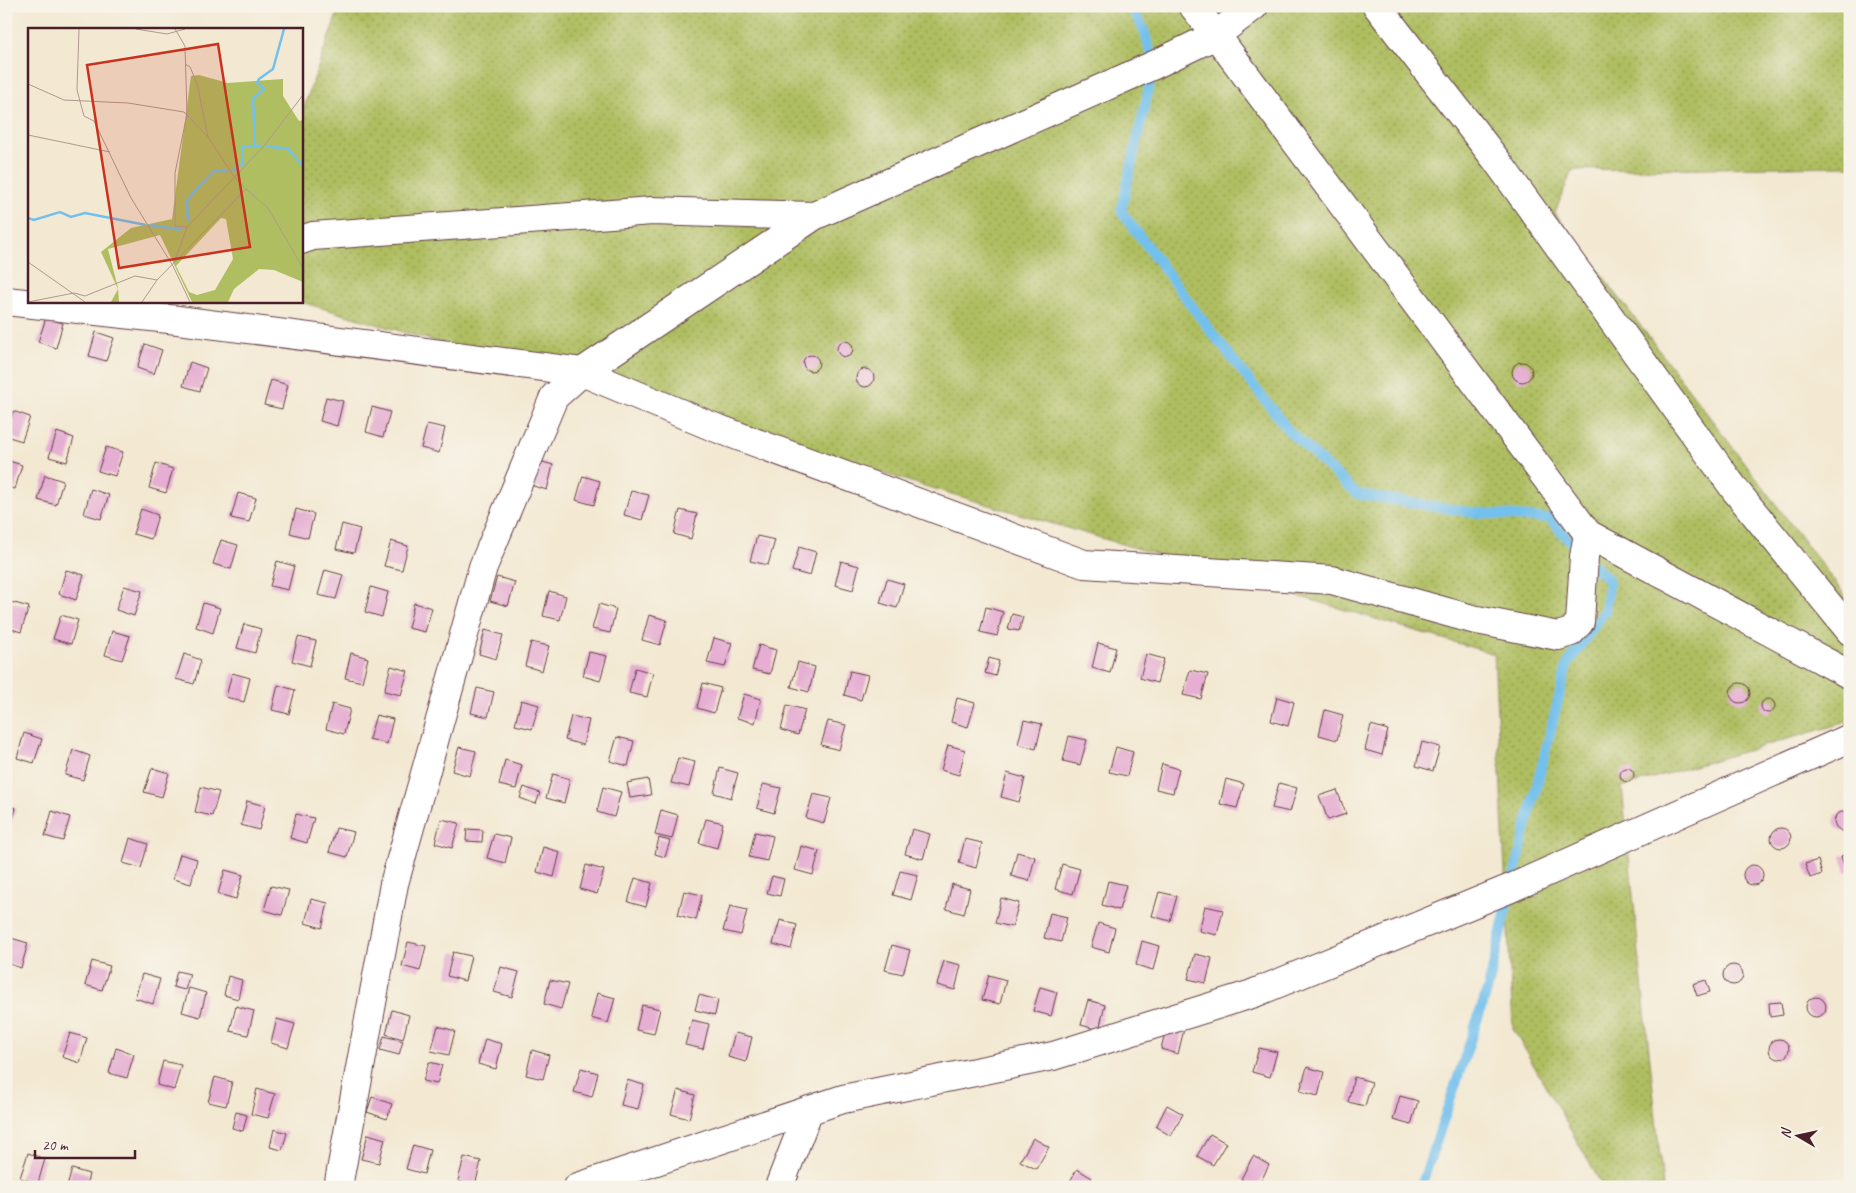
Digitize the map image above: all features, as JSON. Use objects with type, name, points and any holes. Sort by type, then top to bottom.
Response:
[{"type":"street","points":[[1192,6],[1216,35],[1588,534],[1850,675]]},
{"type":"street","points":[[338,1187],[394,884],[483,567],[554,397],[582,372],[814,216],[1145,69],[1216,35],[1254,6]]},
{"type":"street","points":[[1377,6],[1498,160],[1736,491],[1850,631]]},
{"type":"street","points":[[302,240],[313,236],[652,211],[814,216]]},
{"type":"street","points":[[6,301],[138,308],[582,372],[711,426],[1084,564],[1332,580],[1472,619],[1558,636],[1572,632],[1580,622],[1584,557],[1588,534]]},
{"type":"street","points":[[578,1187],[843,1099],[1053,1056],[1252,994],[1512,888],[1850,738]]},
{"type":"street","points":[[779,1187],[808,1110]]},
{"type":"green space","points":[[340,6],[1850,6],[1850,166],[1572,170],[1555,213],[1850,602],[1850,721],[1622,787],[1663,1187],[1603,1187],[1513,1029],[1494,654],[301,302],[302,112]]},
{"type":"building","points":[[46,318],[63,323],[56,348],[38,342]]},
{"type":"building","points":[[96,332],[114,338],[106,361],[89,356]]},
{"type":"building","points":[[842,341],[848,341],[853,346],[851,355],[842,357],[837,352],[837,346]]},
{"type":"building","points":[[145,344],[162,350],[154,374],[137,368]]},
{"type":"building","points":[[811,355],[817,357],[819,363],[817,369],[811,371],[805,369],[803,363],[805,357]]},
{"type":"building","points":[[190,362],[207,368],[200,391],[183,386]]},
{"type":"building","points":[[1518,362],[1526,362],[1532,368],[1532,376],[1526,382],[1518,382],[1512,376],[1512,368]]},
{"type":"building","points":[[861,369],[869,369],[874,374],[872,385],[861,387],[856,382],[856,374]]},
{"type":"building","points":[[271,380],[288,385],[282,409],[264,405]]},
{"type":"building","points":[[326,397],[343,401],[337,426],[320,421]]},
{"type":"building","points":[[372,407],[390,412],[383,437],[366,432]]},
{"type":"building","points":[[13,411],[30,417],[22,441],[6,436]]},
{"type":"building","points":[[427,424],[445,428],[439,453],[421,448]]},
{"type":"building","points":[[57,432],[74,438],[67,462],[49,457]]},
{"type":"building","points":[[106,447],[123,452],[115,476],[98,471]]},
{"type":"building","points":[[6,460],[22,465],[15,489],[6,487]]},
{"type":"building","points":[[536,460],[553,465],[547,490],[530,485]]},
{"type":"building","points":[[156,463],[173,469],[166,493],[149,488]]},
{"type":"building","points":[[45,475],[63,481],[56,505],[38,500]]},
{"type":"building","points":[[583,476],[600,481],[594,505],[576,500]]},
{"type":"building","points":[[91,489],[109,495],[101,519],[84,514]]},
{"type":"building","points":[[631,491],[649,495],[642,520],[624,515]]},
{"type":"building","points":[[238,493],[256,498],[249,522],[231,518]]},
{"type":"building","points":[[141,509],[158,515],[151,539],[133,534]]},
{"type":"building","points":[[296,509],[314,514],[308,538],[290,533]]},
{"type":"building","points":[[680,510],[697,514],[691,539],[674,534]]},
{"type":"building","points":[[342,524],[360,529],[354,553],[336,549]]},
{"type":"building","points":[[757,536],[775,540],[768,565],[750,561]]},
{"type":"building","points":[[221,540],[238,545],[231,569],[213,564]]},
{"type":"building","points":[[391,541],[408,546],[402,570],[384,566]]},
{"type":"building","points":[[799,547],[816,552],[810,576],[792,571]]},
{"type":"building","points":[[277,561],[294,566],[288,590],[270,586]]},
{"type":"building","points":[[841,561],[859,566],[853,590],[835,585]]},
{"type":"building","points":[[66,570],[84,575],[76,600],[59,594]]},
{"type":"building","points":[[325,570],[343,575],[336,599],[318,595]]},
{"type":"building","points":[[497,577],[515,582],[508,606],[490,601]]},
{"type":"building","points":[[887,579],[904,584],[897,608],[880,603]]},
{"type":"building","points":[[124,586],[142,591],[134,616],[116,610]]},
{"type":"building","points":[[371,587],[388,592],[382,617],[365,612]]},
{"type":"building","points":[[549,591],[566,596],[560,620],[543,616]]},
{"type":"building","points":[[11,602],[29,607],[21,632],[6,627],[6,619]]},
{"type":"building","points":[[203,603],[220,608],[213,633],[196,627]]},
{"type":"building","points":[[414,603],[432,608],[425,632],[408,628]]},
{"type":"building","points":[[599,604],[616,609],[610,633],[592,629]]},
{"type":"building","points":[[986,607],[1003,612],[997,636],[980,632]]},
{"type":"building","points":[[1012,614],[1023,617],[1019,631],[1008,629]]},
{"type":"building","points":[[61,615],[78,620],[71,644],[53,639]]},
{"type":"building","points":[[649,615],[667,620],[660,645],[642,640]]},
{"type":"building","points":[[244,624],[261,629],[255,653],[237,648]]},
{"type":"building","points":[[485,630],[503,635],[496,659],[479,654]]},
{"type":"building","points":[[112,631],[130,636],[122,660],[105,655]]},
{"type":"building","points":[[298,637],[316,641],[310,666],[292,661]]},
{"type":"building","points":[[714,638],[732,643],[725,667],[707,663]]},
{"type":"building","points":[[531,642],[549,646],[542,671],[525,666]]},
{"type":"building","points":[[1098,643],[1116,648],[1110,673],[1092,668]]},
{"type":"building","points":[[759,645],[776,650],[770,674],[752,670]]},
{"type":"building","points":[[589,652],[607,656],[600,681],[583,676]]},
{"type":"building","points":[[351,653],[368,658],[362,682],[345,678]]},
{"type":"building","points":[[184,654],[201,660],[194,684],[176,679]]},
{"type":"building","points":[[1146,654],[1164,659],[1157,683],[1140,678]]},
{"type":"building","points":[[989,658],[999,661],[995,676],[985,673]]},
{"type":"building","points":[[798,662],[815,667],[809,692],[791,687]]},
{"type":"building","points":[[391,666],[408,671],[401,695],[384,691]]},
{"type":"building","points":[[635,668],[653,673],[647,697],[629,693]]},
{"type":"building","points":[[1190,670],[1208,674],[1201,699],[1183,695]]},
{"type":"building","points":[[850,671],[868,675],[861,700],[844,695]]},
{"type":"building","points":[[232,673],[250,678],[244,702],[226,697]]},
{"type":"building","points":[[703,683],[721,688],[714,713],[697,708]]},
{"type":"building","points":[[1740,683],[1747,686],[1750,693],[1747,700],[1740,703],[1733,700],[1730,693],[1733,686]]},
{"type":"building","points":[[278,685],[295,690],[289,714],[272,710]]},
{"type":"building","points":[[477,688],[494,692],[488,717],[471,713]]},
{"type":"building","points":[[744,694],[761,699],[755,723],[737,718]]},
{"type":"building","points":[[1277,697],[1294,702],[1288,726],[1271,721]]},
{"type":"building","points":[[957,698],[975,703],[968,727],[951,722]]},
{"type":"building","points":[[1768,699],[1773,701],[1775,706],[1773,711],[1768,713],[1763,711],[1761,706],[1763,701]]},
{"type":"building","points":[[521,700],[539,705],[532,729],[515,725]]},
{"type":"building","points":[[332,704],[350,709],[344,734],[326,729]]},
{"type":"building","points":[[787,705],[805,710],[798,735],[781,730]]},
{"type":"building","points":[[1325,710],[1343,715],[1337,740],[1319,735]]},
{"type":"building","points":[[376,715],[393,719],[387,744],[369,739]]},
{"type":"building","points":[[571,716],[589,720],[583,745],[565,740]]},
{"type":"building","points":[[1024,720],[1042,724],[1036,749],[1018,744]]},
{"type":"building","points":[[828,721],[846,725],[839,750],[821,745]]},
{"type":"building","points":[[1371,725],[1388,730],[1382,755],[1365,750]]},
{"type":"building","points":[[24,733],[42,739],[34,763],[17,758]]},
{"type":"building","points":[[1069,736],[1087,740],[1080,765],[1063,761]]},
{"type":"building","points":[[617,737],[634,741],[628,766],[610,761]]},
{"type":"building","points":[[1422,742],[1440,747],[1433,771],[1416,766]]},
{"type":"building","points":[[948,745],[965,750],[959,775],[941,770]]},
{"type":"building","points":[[459,747],[476,751],[470,776],[452,771]]},
{"type":"building","points":[[1116,747],[1133,752],[1127,776],[1109,772]]},
{"type":"building","points":[[73,750],[90,756],[83,780],[65,775]]},
{"type":"building","points":[[678,758],[695,762],[689,787],[671,783]]},
{"type":"building","points":[[505,760],[522,765],[516,789],[499,785]]},
{"type":"building","points":[[1162,764],[1179,769],[1173,793],[1156,789]]},
{"type":"building","points":[[152,768],[169,773],[162,797],[144,792]]},
{"type":"building","points":[[720,768],[738,773],[731,798],[714,793]]},
{"type":"building","points":[[1624,768],[1630,768],[1634,775],[1630,782],[1624,782],[1620,778],[1620,772]]},
{"type":"building","points":[[1007,773],[1025,778],[1019,802],[1001,797]]},
{"type":"building","points":[[553,774],[570,779],[564,803],[546,798]]},
{"type":"building","points":[[648,779],[651,795],[630,798],[627,783]]},
{"type":"building","points":[[1226,779],[1244,784],[1237,808],[1220,804]]},
{"type":"building","points":[[1279,783],[1297,788],[1290,812],[1272,808]]},
{"type":"building","points":[[763,784],[781,788],[774,813],[757,808]]},
{"type":"building","points":[[201,787],[219,792],[212,816],[195,812]]},
{"type":"building","points":[[524,787],[540,793],[536,804],[520,798]]},
{"type":"building","points":[[603,787],[621,792],[614,817],[597,812]]},
{"type":"building","points":[[1337,790],[1346,814],[1328,820],[1319,796]]},
{"type":"building","points":[[813,794],[831,798],[824,823],[806,818]]},
{"type":"building","points":[[247,801],[265,806],[259,830],[241,825]]},
{"type":"building","points":[[6,805],[16,808],[9,832],[6,831]]},
{"type":"building","points":[[661,810],[678,815],[672,839],[655,835]]},
{"type":"building","points":[[52,811],[70,817],[63,841],[45,836]]},
{"type":"building","points":[[1841,812],[1850,814],[1850,829],[1847,831],[1841,831],[1834,822],[1836,815]]},
{"type":"building","points":[[296,814],[314,818],[307,843],[290,838]]},
{"type":"building","points":[[441,819],[459,823],[452,848],[435,843]]},
{"type":"building","points":[[706,819],[723,823],[717,848],[699,843]]},
{"type":"building","points":[[336,828],[354,832],[347,857],[329,852]]},
{"type":"building","points":[[1781,828],[1788,831],[1791,838],[1788,845],[1781,848],[1774,845],[1771,838],[1774,831]]},
{"type":"building","points":[[467,829],[483,830],[482,842],[466,841]]},
{"type":"building","points":[[912,829],[930,834],[923,859],[905,854]]},
{"type":"building","points":[[755,832],[773,836],[767,861],[749,857]]},
{"type":"building","points":[[494,834],[511,838],[505,863],[487,858]]},
{"type":"building","points":[[130,838],[148,844],[141,868],[123,863]]},
{"type":"building","points":[[659,838],[670,841],[665,857],[655,854]]},
{"type":"building","points":[[965,839],[982,843],[976,868],[959,863]]},
{"type":"building","points":[[801,846],[819,851],[813,875],[795,870]]},
{"type":"building","points":[[543,847],[560,852],[554,877],[537,872]]},
{"type":"building","points":[[1017,852],[1035,857],[1029,881],[1011,876]]},
{"type":"building","points":[[1850,853],[1850,871],[1846,872],[1841,856]]},
{"type":"building","points":[[180,854],[197,859],[191,884],[173,879]]},
{"type":"building","points":[[1818,860],[1822,874],[1810,878],[1805,864]]},
{"type":"building","points":[[1062,864],[1080,869],[1073,894],[1055,889]]},
{"type":"building","points":[[586,865],[604,870],[597,894],[580,889]]},
{"type":"building","points":[[1753,865],[1760,868],[1763,875],[1760,882],[1753,885],[1746,882],[1743,875],[1746,868]]},
{"type":"building","points":[[225,870],[243,875],[236,899],[218,894]]},
{"type":"building","points":[[900,871],[918,875],[911,900],[893,895]]},
{"type":"building","points":[[772,876],[784,879],[780,896],[767,893]]},
{"type":"building","points":[[635,878],[652,883],[646,907],[628,902]]},
{"type":"building","points":[[1108,881],[1126,885],[1119,910],[1102,905]]},
{"type":"building","points":[[952,884],[970,889],[964,914],[946,909]]},
{"type":"building","points":[[271,886],[289,890],[282,915],[264,910]]},
{"type":"building","points":[[684,891],[702,895],[696,920],[678,915]]},
{"type":"building","points":[[1159,892],[1177,896],[1170,921],[1152,916]]},
{"type":"building","points":[[1001,898],[1019,903],[1012,927],[995,923]]},
{"type":"building","points":[[311,899],[328,903],[322,928],[305,923]]},
{"type":"building","points":[[730,906],[747,910],[741,935],[723,931]]},
{"type":"building","points":[[1205,906],[1223,910],[1217,935],[1199,931]]},
{"type":"building","points":[[1050,913],[1067,917],[1061,942],[1044,938]]},
{"type":"building","points":[[780,920],[797,925],[791,949],[773,944]]},
{"type":"building","points":[[1098,923],[1115,928],[1109,952],[1091,947]]},
{"type":"building","points":[[11,938],[28,943],[21,968],[6,963],[6,953]]},
{"type":"building","points":[[1142,941],[1159,946],[1153,970],[1136,965]]},
{"type":"building","points":[[408,942],[426,946],[420,971],[402,966]]},
{"type":"building","points":[[892,945],[910,950],[903,974],[885,970]]},
{"type":"building","points":[[453,952],[471,956],[465,981],[447,976]]},
{"type":"building","points":[[1195,954],[1212,958],[1206,983],[1188,979]]},
{"type":"building","points":[[92,961],[110,966],[102,990],[85,985]]},
{"type":"building","points":[[944,961],[961,965],[955,990],[937,985]]},
{"type":"building","points":[[1733,965],[1740,968],[1743,975],[1740,982],[1733,985],[1726,982],[1723,975],[1726,968]]},
{"type":"building","points":[[501,967],[519,972],[512,997],[494,992]]},
{"type":"building","points":[[177,971],[190,974],[185,990],[173,987]]},
{"type":"building","points":[[142,974],[160,979],[153,1004],[135,998]]},
{"type":"building","points":[[989,975],[1006,980],[1000,1004],[982,1000]]},
{"type":"building","points":[[228,976],[242,980],[238,999],[224,995]]},
{"type":"building","points":[[550,980],[568,984],[561,1009],[544,1004]]},
{"type":"building","points":[[1706,980],[1710,992],[1697,996],[1693,984]]},
{"type":"building","points":[[1040,987],[1057,992],[1051,1016],[1033,1011]]},
{"type":"building","points":[[189,988],[206,993],[200,1017],[182,1012]]},
{"type":"building","points":[[597,993],[615,998],[608,1023],[591,1018]]},
{"type":"building","points":[[699,995],[718,1000],[715,1015],[695,1010]]},
{"type":"building","points":[[1816,997],[1823,1000],[1826,1007],[1823,1014],[1816,1017],[1809,1014],[1806,1007],[1809,1000]]},
{"type":"building","points":[[1088,1000],[1105,1005],[1099,1030],[1081,1025]]},
{"type":"building","points":[[1781,1002],[1783,1015],[1770,1017],[1769,1003]]},
{"type":"building","points":[[642,1005],[660,1009],[654,1034],[636,1030]]},
{"type":"building","points":[[236,1006],[254,1011],[248,1035],[230,1031]]},
{"type":"building","points":[[392,1010],[409,1015],[403,1039],[386,1034]]},
{"type":"building","points":[[277,1019],[295,1024],[288,1048],[271,1043]]},
{"type":"building","points":[[692,1020],[709,1024],[703,1049],[685,1045]]},
{"type":"building","points":[[1167,1024],[1184,1029],[1178,1054],[1161,1049]]},
{"type":"building","points":[[438,1026],[455,1031],[449,1055],[431,1051]]},
{"type":"building","points":[[70,1033],[87,1038],[80,1063],[62,1057]]},
{"type":"building","points":[[735,1033],[752,1037],[746,1062],[728,1057]]},
{"type":"building","points":[[384,1036],[403,1041],[399,1055],[380,1050]]},
{"type":"building","points":[[485,1039],[502,1044],[496,1069],[478,1064]]},
{"type":"building","points":[[1779,1039],[1786,1042],[1789,1049],[1786,1056],[1779,1059],[1772,1056],[1769,1049],[1772,1042]]},
{"type":"building","points":[[116,1048],[134,1054],[127,1078],[109,1073]]},
{"type":"building","points":[[1259,1048],[1277,1052],[1270,1077],[1252,1072]]},
{"type":"building","points":[[532,1050],[549,1055],[543,1079],[526,1075]]},
{"type":"building","points":[[163,1061],[181,1065],[174,1090],[157,1085]]},
{"type":"building","points":[[429,1062],[442,1065],[437,1084],[423,1081]]},
{"type":"building","points":[[1307,1067],[1324,1072],[1318,1096],[1300,1091]]},
{"type":"building","points":[[581,1068],[598,1073],[592,1097],[574,1092]]},
{"type":"building","points":[[215,1077],[232,1082],[226,1106],[208,1102]]},
{"type":"building","points":[[1354,1077],[1372,1082],[1365,1106],[1348,1102]]},
{"type":"building","points":[[627,1080],[644,1085],[638,1109],[621,1105]]},
{"type":"building","points":[[257,1089],[275,1094],[268,1118],[251,1114]]},
{"type":"building","points":[[678,1090],[695,1095],[689,1119],[671,1114]]},
{"type":"building","points":[[1400,1096],[1418,1101],[1411,1125],[1393,1120]]},
{"type":"building","points":[[372,1097],[392,1104],[387,1119],[367,1112]]},
{"type":"building","points":[[1167,1105],[1183,1114],[1171,1136],[1156,1127]]},
{"type":"building","points":[[236,1112],[247,1115],[243,1131],[232,1128]]},
{"type":"building","points":[[274,1129],[287,1133],[282,1150],[270,1147]]},
{"type":"building","points":[[368,1134],[385,1139],[379,1163],[361,1159]]},
{"type":"building","points":[[1210,1134],[1226,1143],[1213,1165],[1197,1156]]},
{"type":"building","points":[[1033,1138],[1049,1147],[1036,1169],[1020,1161]]},
{"type":"building","points":[[413,1145],[430,1150],[424,1174],[406,1169]]},
{"type":"building","points":[[28,1153],[45,1159],[38,1183],[20,1178]]},
{"type":"building","points":[[1253,1156],[1269,1165],[1258,1187],[1241,1179]]},
{"type":"building","points":[[464,1157],[481,1161],[475,1186],[458,1181]]},
{"type":"building","points":[[72,1169],[89,1174],[86,1187],[67,1187]]},
{"type":"building","points":[[1077,1169],[1092,1178],[1087,1187],[1067,1187]]},
{"type":"waterway","points":[[1131,6],[1144,30],[1154,65],[1121,211],[1209,329],[1289,431],[1357,494],[1470,512],[1550,519],[1584,557],[1609,580],[1605,611],[1567,665],[1488,988],[1421,1187]]}]
